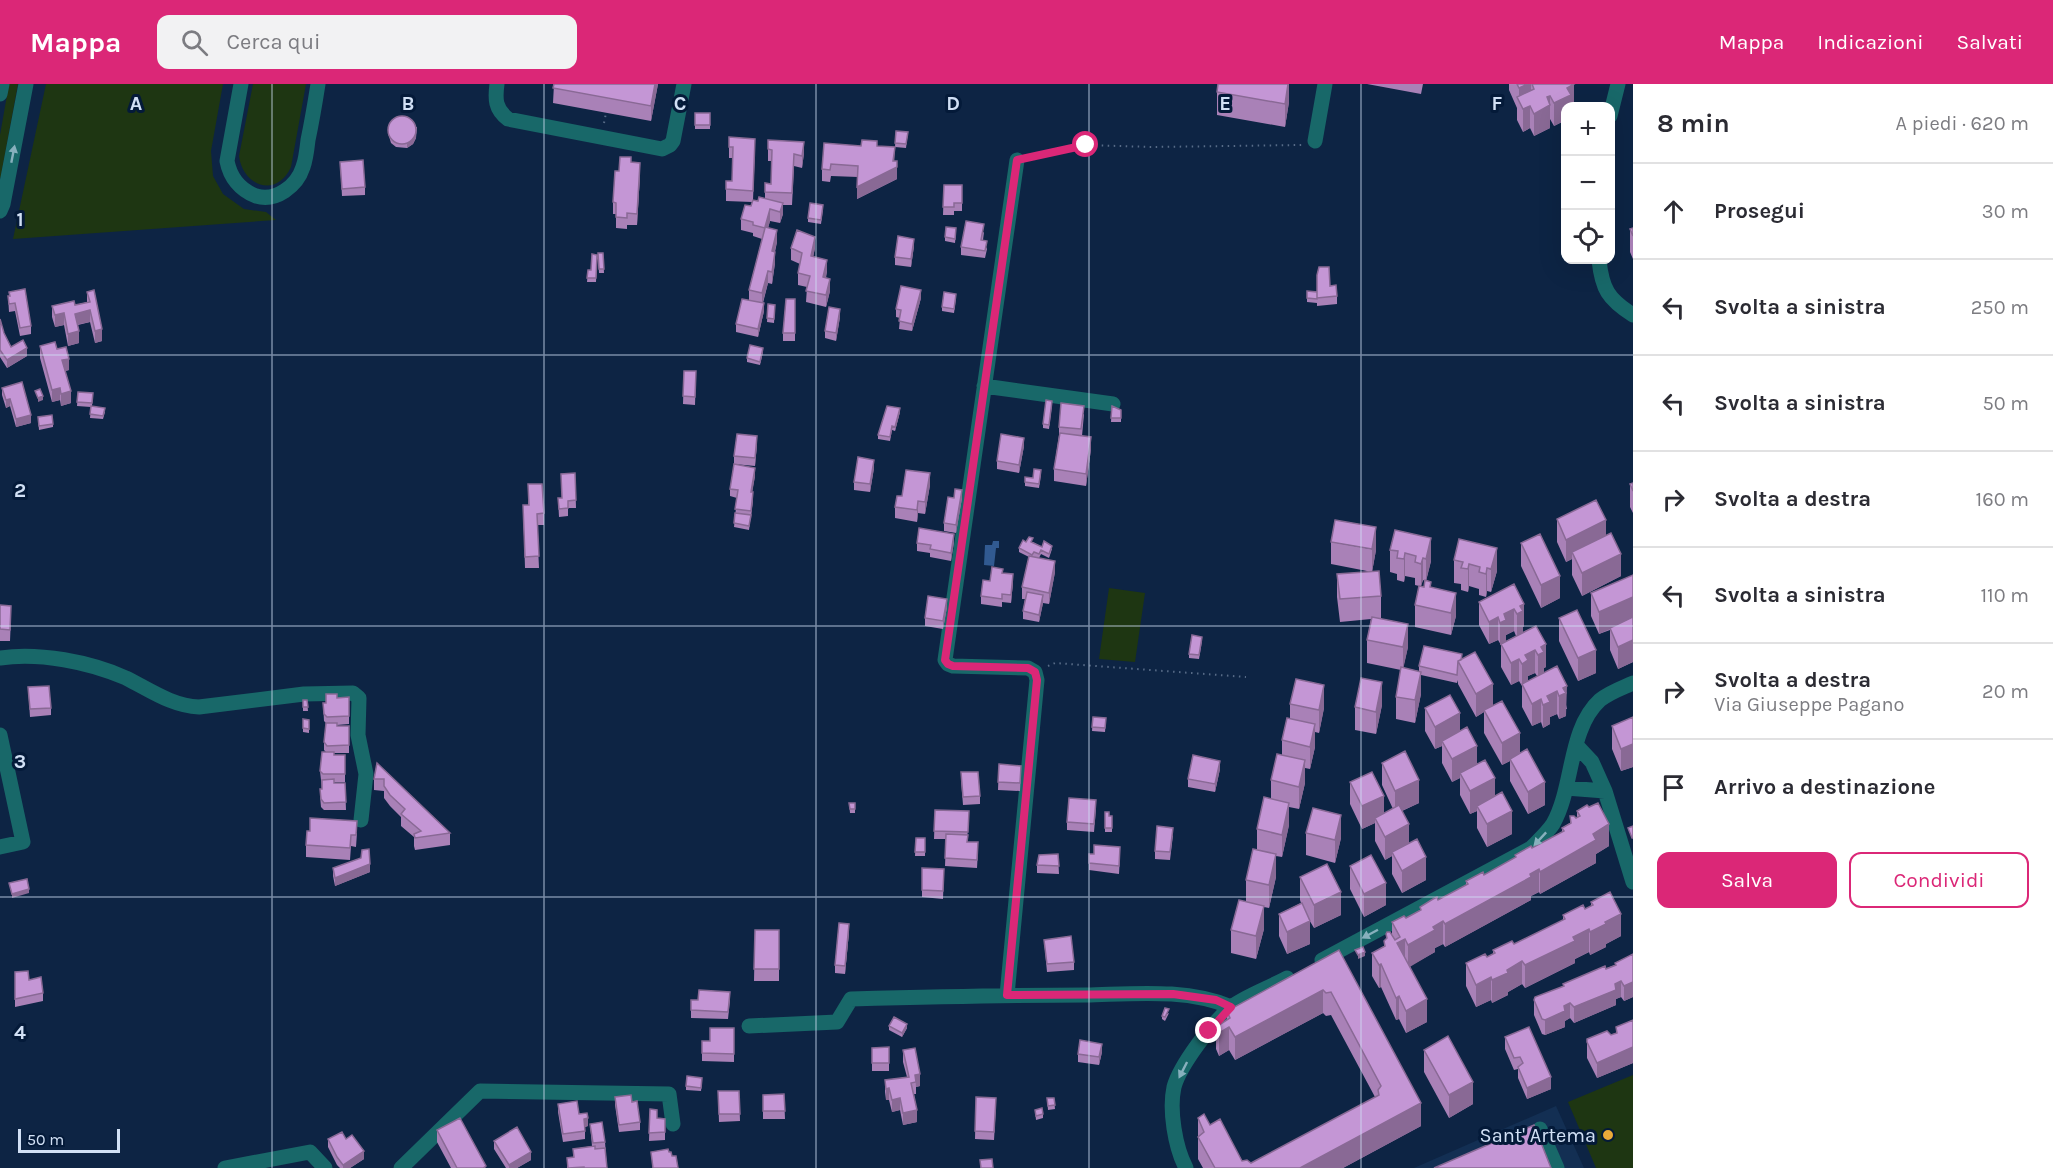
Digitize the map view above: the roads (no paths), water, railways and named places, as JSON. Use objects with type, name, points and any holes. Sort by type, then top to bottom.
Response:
[{"type":"street","points":[[0,94],[2,84]]},
{"type":"street","points":[[0,211],[26,84]]},
{"type":"street","points":[[241,84],[227,161],[239,186],[256,196],[266,197],[285,192],[293,184],[303,167],[318,84]]},
{"type":"street","points":[[497,84],[495,98],[498,108],[508,119],[662,148],[673,141],[684,84]]},
{"type":"street","points":[[1315,141],[1325,84]]},
{"type":"street","points":[[1614,102],[1618,84]]},
{"type":"street","points":[[1007,995],[1037,680],[1035,672],[1020,666],[953,666],[945,660],[1017,160]]},
{"type":"street","points":[[1599,264],[1601,281],[1607,294],[1617,305],[1633,315]]},
{"type":"street","points":[[984,386],[1113,404]]},
{"type":"street","points":[[0,658],[16,655],[46,656],[74,662],[124,677],[184,706],[199,707],[304,694],[352,693],[359,698],[358,735],[366,774],[361,820]]},
{"type":"street","points":[[1186,1168],[1175,1134],[1174,1087],[1198,1042],[1231,1007],[1532,848],[1552,824],[1560,808],[1577,746],[1588,717],[1600,701],[1609,694],[1633,683]]},
{"type":"street","points":[[0,735],[22,842],[0,847]]},
{"type":"street","points":[[1577,746],[1592,762],[1605,791],[1633,882]]},
{"type":"street","points":[[1566,788],[1605,791]]},
{"type":"street","points":[[749,1026],[837,1023],[851,999],[1173,994],[1216,1000],[1231,1007]]},
{"type":"street","points":[[401,1168],[480,1091],[669,1094],[673,1124]]},
{"type":"street","points":[[1540,1129],[1557,1168]]},
{"type":"street","points":[[225,1168],[310,1152],[325,1168]]},
{"type":"place","name":"Sant' Artema","points":[[1608,1135]]}]
